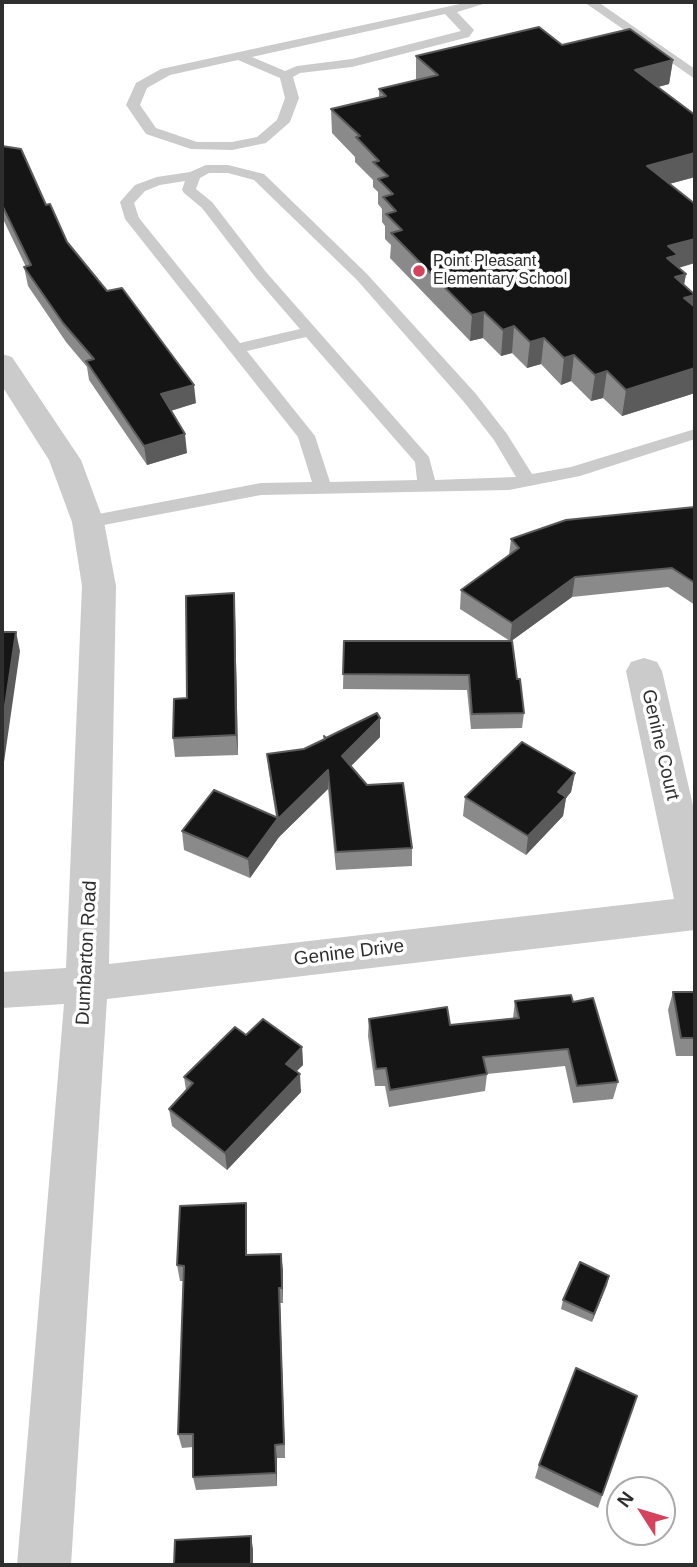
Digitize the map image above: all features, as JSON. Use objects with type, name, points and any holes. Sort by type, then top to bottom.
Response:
[{"type":"street","name":"Dumbarton Road","points":[[2,363],[65,460],[88,522],[99,586],[87,984],[44,1565]]},
{"type":"street","name":"Genine Court","points":[[644,671],[695,901]]},
{"type":"street","name":"Genine Drive","points":[[2,990],[87,984],[695,913]]},
{"type":"lane","points":[[286,76],[292,99],[283,122],[261,141],[196,146],[176,141],[151,131],[133,105],[142,86],[166,72],[484,2]]},
{"type":"lane","points":[[590,2],[695,75]]},
{"type":"lane","points":[[286,76],[297,70],[352,63],[464,34],[468,30],[448,10]]},
{"type":"lane","points":[[242,57],[286,76]]},
{"type":"lane","points":[[323,488],[306,436],[132,219],[127,202],[140,188],[194,176],[206,169],[229,169],[259,177],[362,276],[501,438],[527,480]]},
{"type":"lane","points":[[194,176],[189,190],[207,205],[261,275],[424,461],[427,486]]},
{"type":"lane","points":[[236,349],[312,331]]},
{"type":"lane","points":[[88,522],[261,489],[509,484],[574,472],[695,434]]},
{"type":"building","points":[[539,27],[562,45],[630,29],[673,60],[635,70],[695,115],[695,153],[647,166],[695,204],[695,239],[668,246],[678,255],[667,258],[686,274],[675,277],[695,295],[684,298],[695,307],[695,368],[626,390],[607,371],[595,375],[574,355],[564,358],[544,338],[530,342],[514,326],[503,330],[484,312],[472,315],[391,233],[402,230],[386,214],[396,211],[383,197],[393,194],[378,179],[388,176],[373,162],[379,161],[356,137],[360,136],[331,109],[386,96],[379,89],[438,75],[416,56]]},
{"type":"building","points":[[2,146],[21,149],[46,205],[50,204],[67,242],[107,291],[122,288],[194,385],[161,394],[185,434],[144,446],[86,361],[94,359],[63,323],[24,267],[31,265],[2,205]]},
{"type":"building","points":[[695,507],[695,583],[672,568],[575,577],[512,623],[461,590],[519,548],[511,539],[566,520]]},
{"type":"building","points":[[234,593],[236,735],[173,738],[174,699],[187,698],[186,596]]},
{"type":"building","points":[[2,632],[16,632],[2,726]]},
{"type":"building","points":[[344,641],[512,641],[524,713],[472,714],[469,675],[343,674]]},
{"type":"building","points":[[377,713],[380,718],[342,756],[367,785],[403,783],[412,848],[336,852],[328,770],[278,819],[267,754],[304,749],[325,739],[324,736],[326,738]]},
{"type":"building","points":[[522,742],[575,773],[558,792],[566,797],[528,836],[465,797]]},
{"type":"building","points":[[214,790],[278,818],[248,859],[182,831]]},
{"type":"building","points":[[673,992],[695,992],[695,1038],[681,1038]]},
{"type":"building","points":[[571,995],[573,1002],[593,998],[618,1082],[577,1086],[568,1049],[483,1057],[487,1074],[390,1090],[386,1068],[376,1069],[369,1019],[447,1007],[450,1025],[519,1018],[515,1001]]},
{"type":"building","points":[[263,1019],[302,1047],[286,1064],[300,1074],[225,1153],[169,1109],[193,1083],[184,1077],[235,1027],[246,1035]]},
{"type":"building","points":[[246,1203],[246,1255],[281,1254],[282,1288],[279,1288],[284,1444],[275,1445],[276,1473],[193,1477],[193,1434],[178,1434],[184,1266],[177,1265],[180,1206]]},
{"type":"building","points":[[580,1262],[609,1276],[594,1314],[563,1300]]},
{"type":"building","points":[[576,1368],[637,1396],[609,1476],[606,1476],[602,1495],[539,1465]]},
{"type":"building","points":[[251,1536],[251,1565],[174,1565],[175,1540]]},
{"type":"place","name":"Point Pleasant Elementary School","points":[[419,271]]}]
